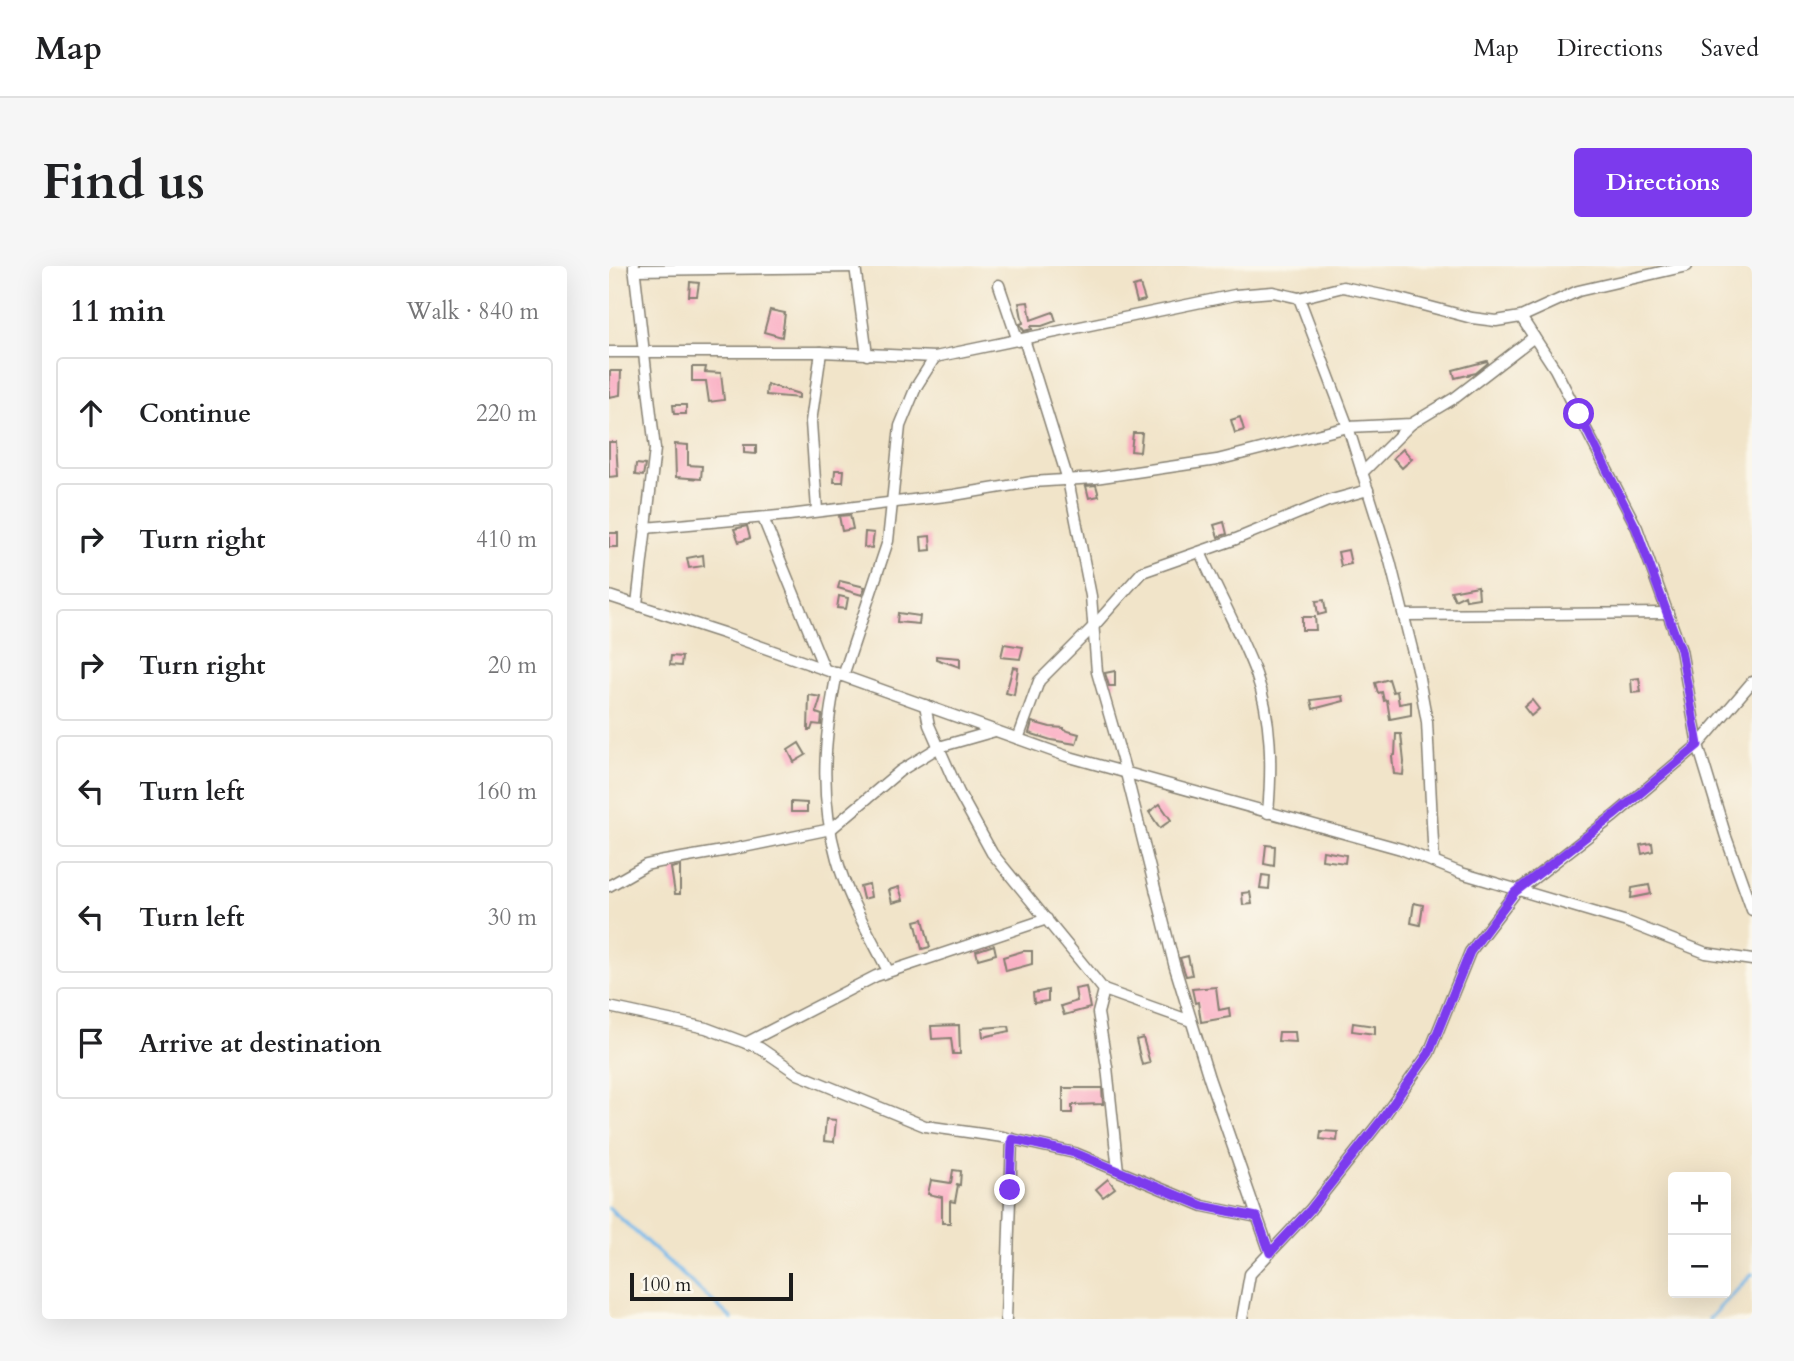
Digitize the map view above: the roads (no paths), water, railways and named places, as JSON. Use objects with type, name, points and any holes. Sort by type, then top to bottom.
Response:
[{"type":"street","points":[[637,604],[655,449],[634,268],[855,266],[867,355]]},
{"type":"street","points":[[609,352],[821,352],[935,357],[1235,295],[1273,292],[1299,298],[1343,287],[1472,318],[1496,321],[1521,317],[1578,290],[1688,266]]},
{"type":"street","points":[[999,285],[1021,340],[1068,480],[1091,596],[1097,672],[1126,773],[1174,964],[1209,1079],[1270,1253]]},
{"type":"street","points":[[1299,298],[1368,490],[1390,561],[1418,673],[1427,722],[1434,862]]},
{"type":"street","points":[[1521,317],[1555,369],[1636,528],[1681,650],[1698,745],[1752,910]]},
{"type":"street","points":[[1362,473],[1412,424],[1456,397],[1534,337]]},
{"type":"street","points":[[817,510],[811,422],[821,352]]},
{"type":"street","points":[[888,971],[858,914],[837,860],[824,766],[827,720],[840,674],[888,541],[900,426],[916,387],[935,357]]},
{"type":"street","points":[[645,528],[763,518],[891,503],[1032,482],[1095,478],[1217,460],[1347,427],[1412,424]]},
{"type":"street","points":[[1018,739],[1039,681],[1142,572],[1328,501],[1368,490]]},
{"type":"street","points":[[763,518],[824,668]]},
{"type":"street","points":[[1199,552],[1236,625],[1257,677],[1268,723],[1271,777],[1268,813]]},
{"type":"street","points":[[609,596],[824,668],[1066,756],[1401,849],[1461,873],[1627,922],[1706,953],[1752,960]]},
{"type":"street","points":[[1404,615],[1668,613]]},
{"type":"street","points":[[1242,1319],[1250,1274],[1310,1210],[1382,1119],[1429,1053],[1470,952],[1520,889],[1698,745],[1752,682]]},
{"type":"street","points":[[925,705],[929,725],[959,793],[992,853],[1104,990],[1191,1021]]},
{"type":"street","points":[[609,886],[659,862],[831,829],[900,771],[939,747],[995,731]]},
{"type":"street","points":[[746,1043],[876,975],[1047,919]]},
{"type":"street","points":[[1104,990],[1098,1013],[1107,1067],[1118,1171]]},
{"type":"street","points":[[609,1007],[706,1028],[760,1048],[797,1074],[925,1126],[1012,1139],[1075,1153],[1203,1206],[1257,1217]]},
{"type":"street","points":[[1006,1319],[1012,1139]]},
{"type":"waterway","points":[[609,1208],[732,1319]]},
{"type":"waterway","points":[[1709,1319],[1752,1274]]}]
